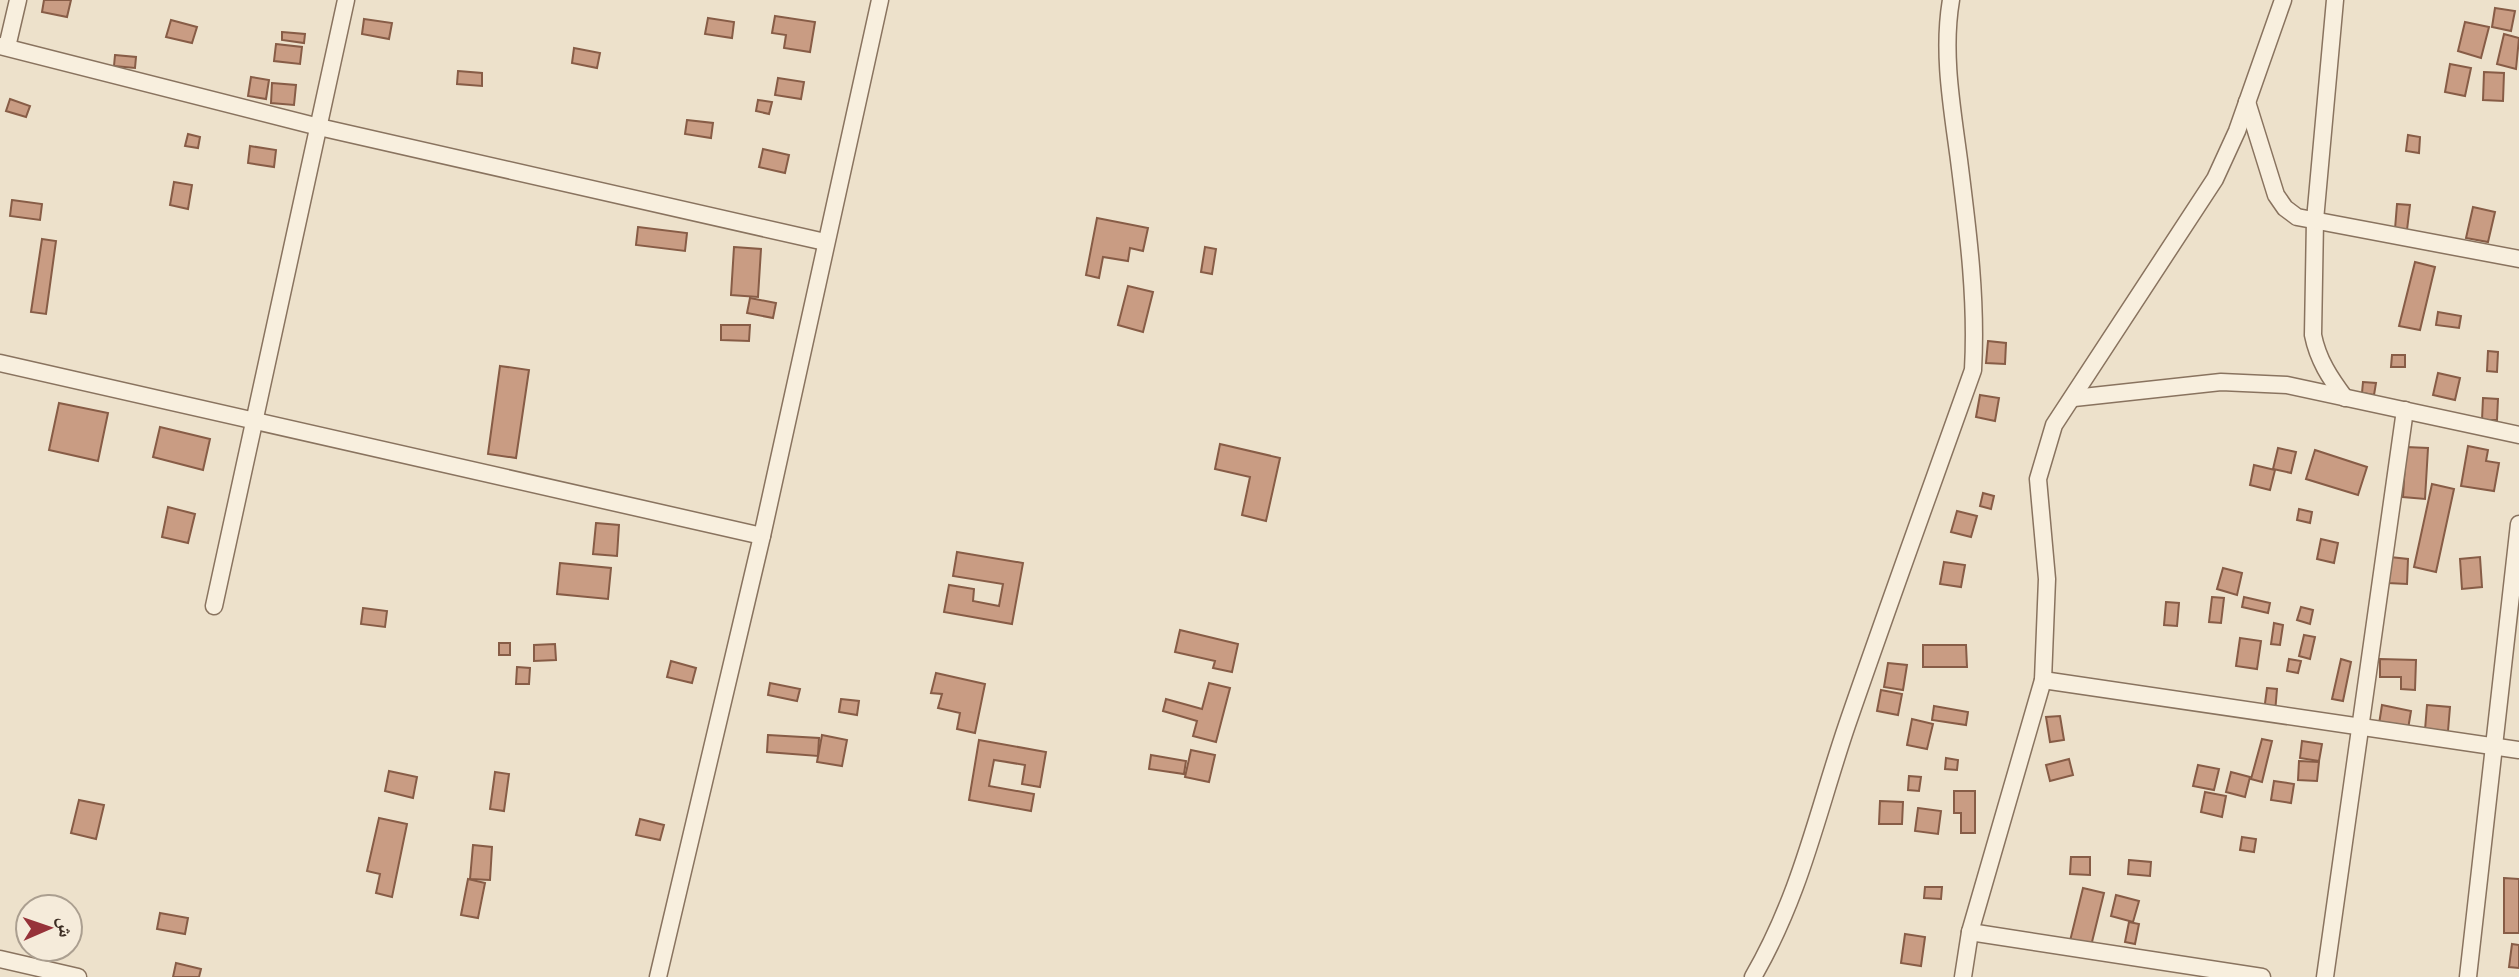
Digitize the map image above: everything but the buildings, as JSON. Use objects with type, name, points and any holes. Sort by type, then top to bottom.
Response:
[{"type":"street","points":[[18,0],[3,47],[319,127],[825,242]]},
{"type":"street","points":[[214,606],[346,0]]},
{"type":"street","points":[[658,977],[762,536],[880,0]]},
{"type":"street","points":[[1753,977],[1777,935],[1802,874],[1846,728],[1973,370],[1975,323],[1972,267],[1946,30],[1951,0]]},
{"type":"street","points":[[1963,977],[1970,932],[2043,680],[2047,579],[2038,479],[2054,425],[2215,179],[2247,102],[2283,0]]},
{"type":"street","points":[[2335,0],[2315,220],[2313,335],[2317,354],[2345,398]]},
{"type":"street","points":[[2247,102],[2276,195],[2285,208],[2297,216],[2519,259]]},
{"type":"street","points":[[0,363],[255,424],[762,536]]},
{"type":"street","points":[[2074,398],[2249,382],[2345,398],[2519,435]]},
{"type":"street","points":[[2325,977],[2405,410]]},
{"type":"street","points":[[2468,977],[2519,524]]},
{"type":"street","points":[[2043,680],[2519,750]]},
{"type":"street","points":[[1970,932],[2262,977]]},
{"type":"street","points":[[0,959],[78,977]]}]
